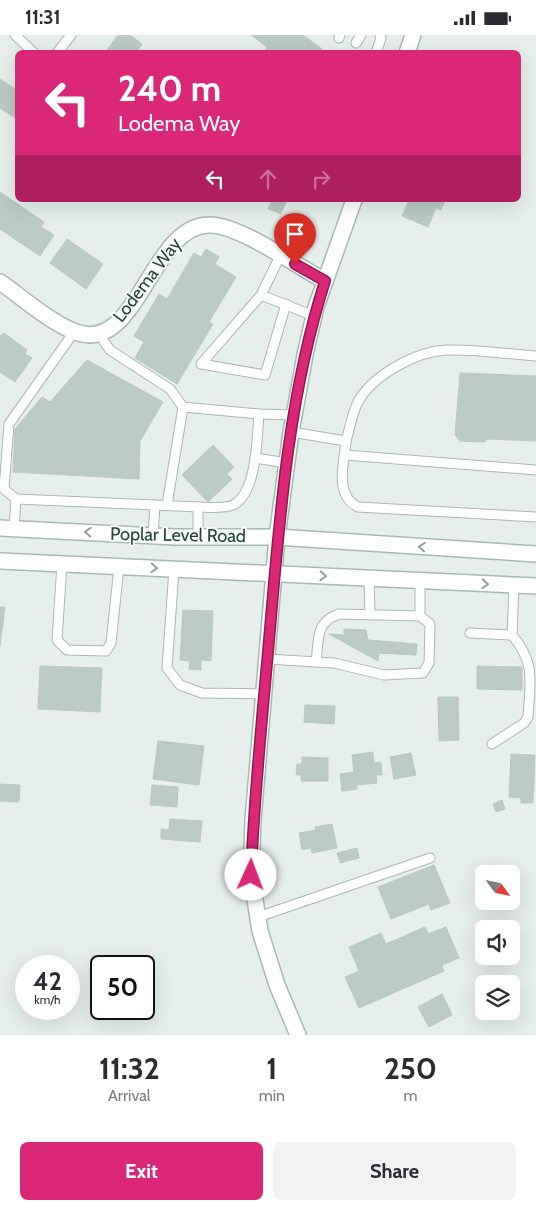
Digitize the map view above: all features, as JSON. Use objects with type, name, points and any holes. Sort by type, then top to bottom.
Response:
[{"type":"main road","points":[[408,50],[413,35]]},
{"type":"main road","points":[[298,1035],[266,953],[258,917],[251,875],[255,780],[268,659],[277,537],[291,432],[314,315],[353,202]]},
{"type":"main road","name":"Lodema Way","points":[[74,332],[88,335],[98,333],[117,323],[128,310],[172,243],[185,231],[208,224],[224,226],[325,281]]},
{"type":"main road","points":[[0,282],[74,332]]},
{"type":"main road","name":"Poplar Level Road","points":[[7,528],[153,536],[277,537],[536,554]]},
{"type":"main road","name":"Poplar Level Road","points":[[0,561],[536,586]]},
{"type":"lane","points":[[15,35],[31,50]]},
{"type":"lane","points":[[58,50],[71,35]]},
{"type":"lane","points":[[377,50],[381,38],[380,35]]},
{"type":"lane","points":[[280,256],[260,295],[201,364],[265,375],[286,305]]},
{"type":"lane","points":[[260,295],[314,315]]},
{"type":"lane","points":[[74,332],[9,424],[4,489],[16,499],[198,507],[233,505],[245,493],[255,458],[259,414]]},
{"type":"lane","points":[[98,333],[110,351],[170,389],[183,407],[167,505]]},
{"type":"lane","points":[[536,356],[446,350],[423,356],[391,371],[365,391],[358,403],[346,441],[342,488],[348,502],[358,507],[536,517]]},
{"type":"lane","points":[[183,407],[259,414],[294,415]]},
{"type":"lane","points":[[291,432],[346,441]]},
{"type":"lane","points":[[345,455],[536,470]]},
{"type":"lane","points":[[255,458],[286,463]]},
{"type":"lane","points":[[7,528],[16,499]]},
{"type":"lane","points":[[153,536],[155,505]]},
{"type":"lane","points":[[198,507],[198,537]]},
{"type":"lane","points":[[62,564],[57,640],[67,650],[106,651],[111,643],[119,567]]},
{"type":"lane","points":[[174,569],[167,668],[180,685],[202,693],[264,694]]},
{"type":"lane","points":[[369,578],[370,615]]},
{"type":"lane","points":[[420,581],[420,615]]},
{"type":"lane","points":[[512,635],[514,585]]},
{"type":"lane","points":[[268,659],[316,662],[334,663],[384,675],[423,673],[429,663],[430,624],[420,615],[339,614],[328,618],[322,624],[316,662]]},
{"type":"lane","points":[[470,633],[512,635],[523,647],[529,660],[528,717],[524,723],[492,744]]},
{"type":"lane","points":[[258,917],[430,858]]},
{"type":"building","points":[[118,35],[130,35],[142,44],[138,50],[107,50]]},
{"type":"building","points":[[251,35],[303,35],[322,49],[266,50],[267,47]]},
{"type":"building","points":[[0,79],[15,89],[15,118],[0,108]]},
{"type":"building","points":[[0,192],[44,222],[41,227],[54,235],[40,256],[0,229]]},
{"type":"building","points":[[271,202],[286,202],[281,214],[268,209]]},
{"type":"building","points":[[408,202],[444,202],[441,210],[436,208],[428,227],[402,216]]},
{"type":"building","points":[[67,239],[103,264],[86,289],[50,263]]},
{"type":"building","points":[[206,249],[219,257],[215,264],[236,277],[209,322],[213,324],[177,384],[135,358],[144,342],[134,336],[159,294],[167,299],[194,253],[201,257]]},
{"type":"building","points":[[4,333],[27,350],[25,354],[32,358],[15,382],[0,372],[0,336]]},
{"type":"building","points":[[87,360],[163,402],[140,441],[139,479],[13,472],[15,429],[42,397],[50,402]]},
{"type":"building","points":[[460,373],[536,376],[536,441],[486,439],[485,442],[460,441],[455,435]]},
{"type":"building","points":[[213,445],[234,467],[227,474],[232,479],[208,502],[182,475]]},
{"type":"building","points":[[0,607],[5,607],[0,646]]},
{"type":"building","points":[[183,610],[213,611],[211,661],[201,660],[201,670],[189,669],[190,661],[180,660]]},
{"type":"building","points":[[344,629],[366,630],[368,640],[417,644],[416,655],[379,653],[378,661],[329,634],[344,635]]},
{"type":"building","points":[[40,666],[102,668],[100,712],[38,709]]},
{"type":"building","points":[[477,666],[522,667],[522,690],[477,689]]},
{"type":"building","points":[[438,697],[458,697],[459,740],[439,741]]},
{"type":"building","points":[[305,705],[335,706],[334,724],[304,722]]},
{"type":"building","points":[[158,741],[204,746],[199,785],[153,779]]},
{"type":"building","points":[[373,752],[374,763],[381,762],[382,775],[376,775],[377,783],[357,785],[357,789],[342,791],[340,774],[354,772],[352,755]]},
{"type":"building","points":[[411,753],[416,775],[394,779],[390,757]]},
{"type":"building","points":[[511,754],[535,755],[533,803],[521,803],[521,798],[509,797]]},
{"type":"building","points":[[302,757],[328,758],[328,781],[301,781],[301,775],[296,775],[297,764],[302,764]]},
{"type":"building","points":[[0,784],[20,785],[19,802],[0,801]]},
{"type":"building","points":[[152,785],[178,787],[177,807],[150,805]]},
{"type":"building","points":[[502,800],[505,809],[496,812],[493,804]]},
{"type":"building","points":[[170,819],[202,821],[200,842],[161,839],[161,829],[169,830]]},
{"type":"building","points":[[332,824],[337,848],[312,853],[311,848],[302,850],[299,833],[316,830],[315,827]]},
{"type":"building","points":[[357,848],[359,858],[340,863],[337,853]]},
{"type":"building","points":[[434,865],[450,903],[431,910],[429,904],[391,919],[378,887]]},
{"type":"building","points":[[425,927],[428,934],[446,927],[459,958],[442,965],[444,971],[359,1008],[345,977],[359,971],[349,947],[381,933],[386,944]]},
{"type":"building","points":[[442,994],[452,1015],[429,1027],[418,1007]]},
{"type":"route","points":[[251,875],[257,761],[268,659],[277,537],[291,432],[304,355],[316,307],[325,281],[295,264]]}]
